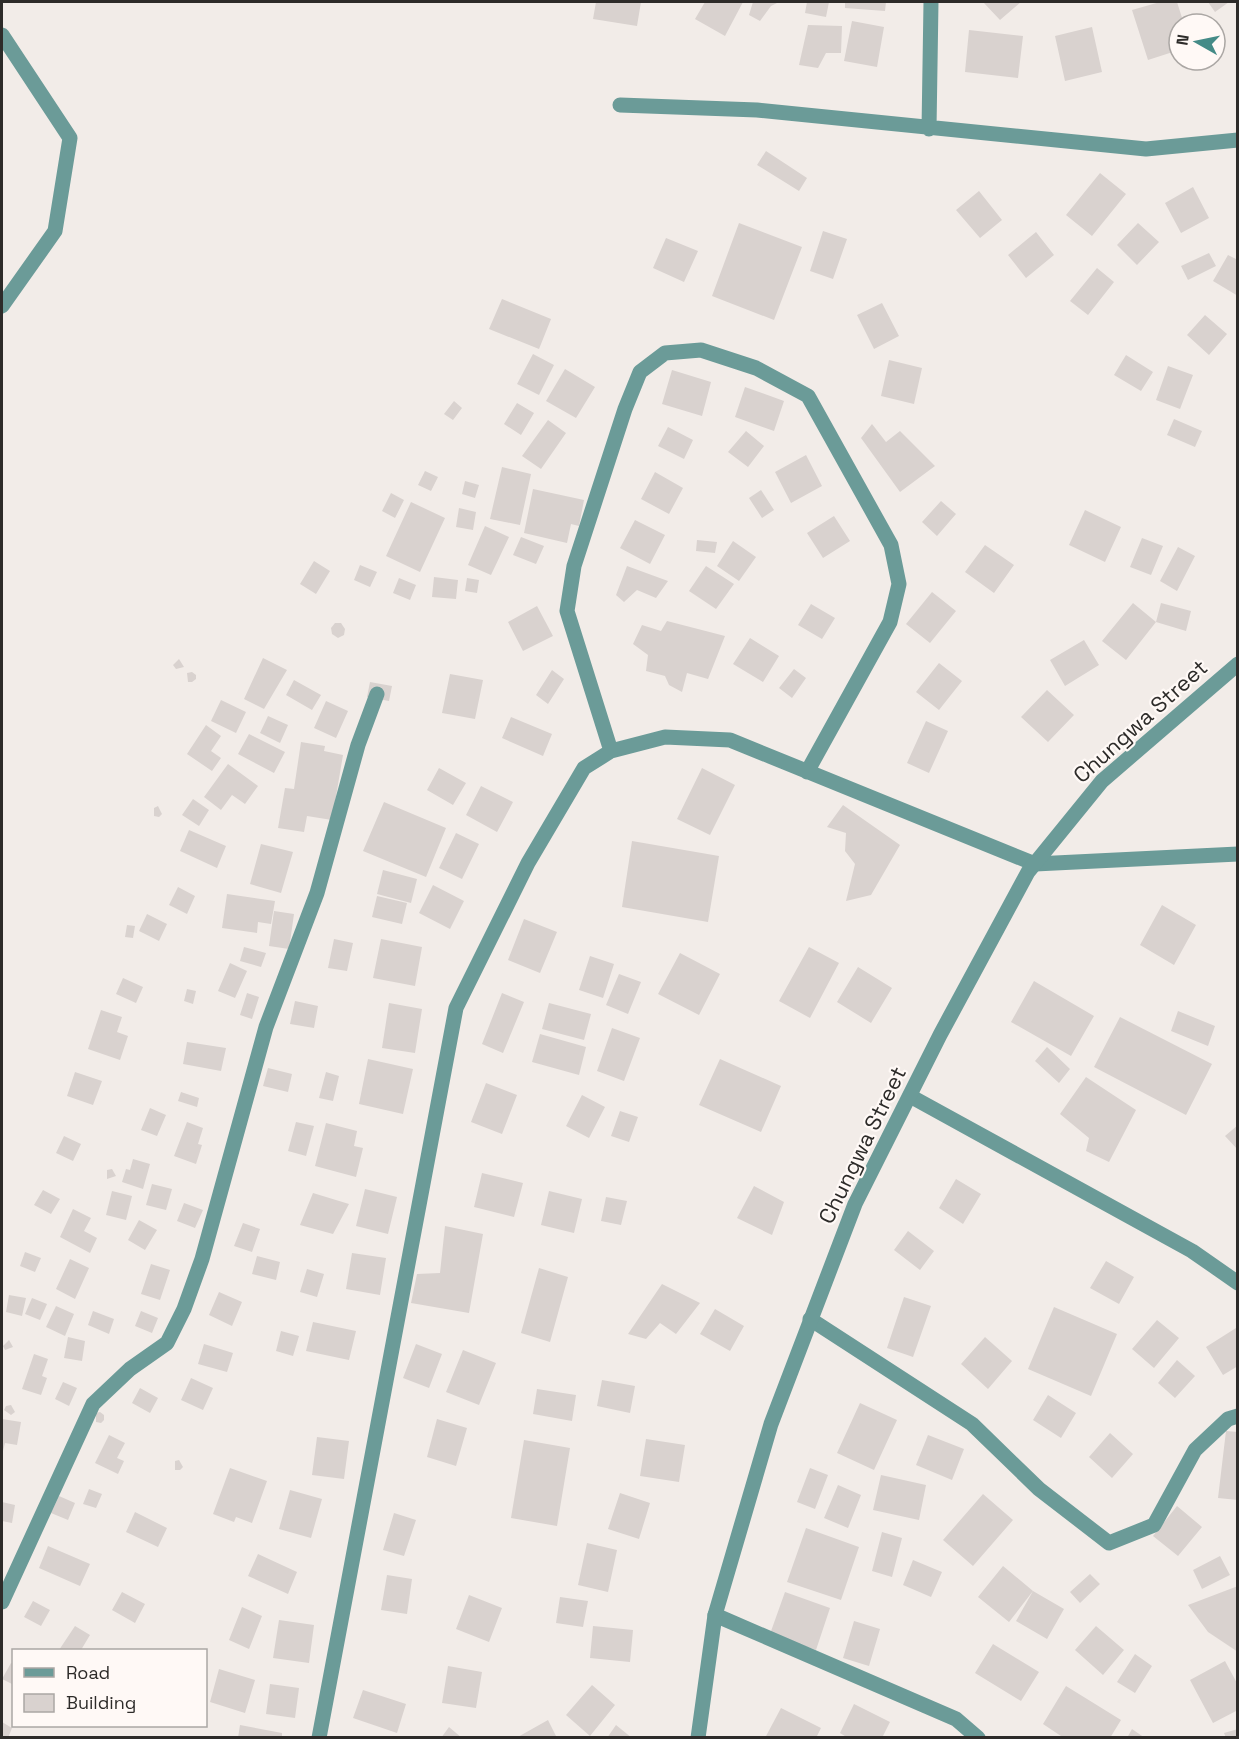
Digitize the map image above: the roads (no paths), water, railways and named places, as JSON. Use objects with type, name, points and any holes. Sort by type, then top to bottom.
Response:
[{"type":"street","points":[[929,129],[931,2]]},
{"type":"street","points":[[2,35],[70,138],[55,231],[2,306]]},
{"type":"street","points":[[620,105],[756,110],[1146,150],[1238,140]]},
{"type":"street","points":[[611,751],[567,611],[574,566],[625,409],[640,372],[665,353],[701,350],[756,368],[808,396],[891,545],[899,584],[890,622],[807,771]]},
{"type":"street","name":"Chungwa Street","points":[[698,1737],[715,1615],[771,1424],[855,1204],[910,1096],[1035,864],[1102,781],[1238,664]]},
{"type":"street","points":[[2,1602],[93,1404],[130,1369],[166,1343],[184,1309],[202,1259],[266,1027],[317,893],[358,745],[376,694]]},
{"type":"street","points":[[319,1737],[456,1008],[528,863],[584,768],[611,751],[665,737],[730,740],[1035,864],[1238,854]]},
{"type":"street","points":[[910,1096],[1192,1251],[1238,1282]]},
{"type":"street","points":[[810,1319],[972,1424],[1039,1490],[1109,1543],[1154,1525],[1196,1450],[1228,1419],[1238,1416]]},
{"type":"street","points":[[715,1615],[956,1719],[978,1737]]}]
